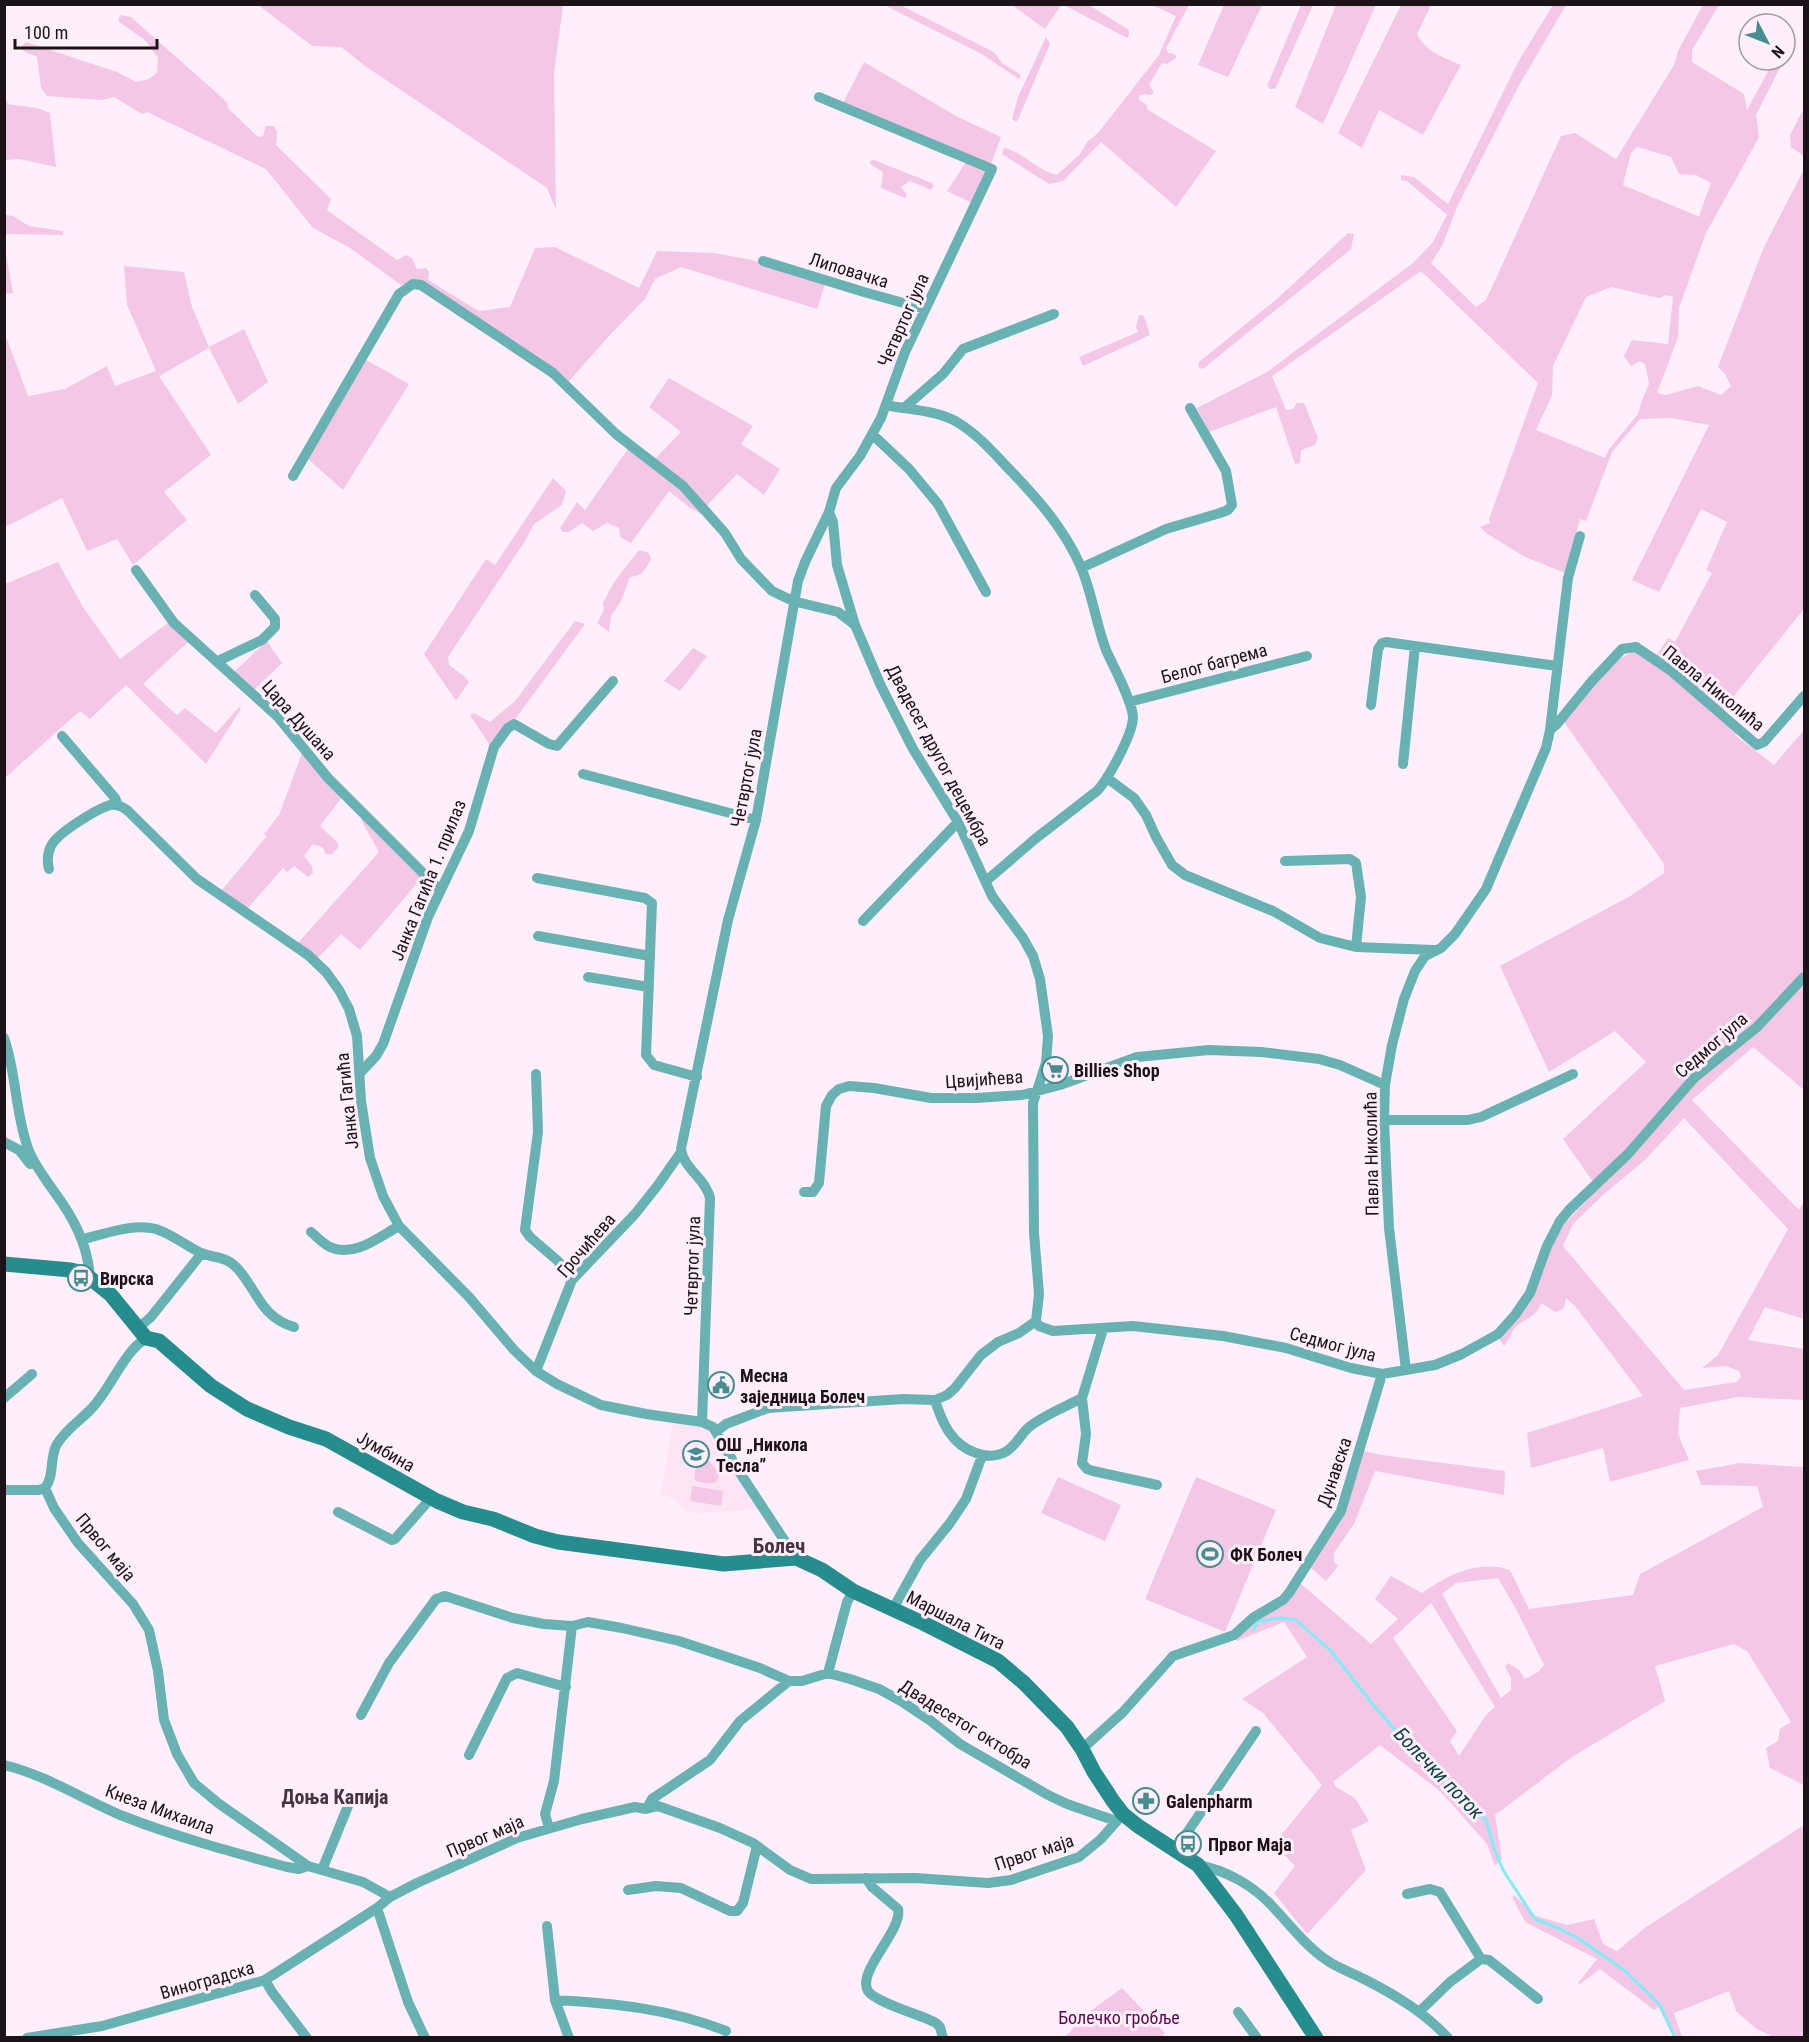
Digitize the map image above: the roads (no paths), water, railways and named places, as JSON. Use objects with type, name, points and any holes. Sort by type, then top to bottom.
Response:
[{"type":"street","name":"Четвртог јула","points":[[702,1422],[710,1198],[709,1192],[681,1152],[728,920],[756,819],[793,601],[805,562],[829,512],[836,488],[873,435],[904,352],[992,169],[819,97]]},
{"type":"street","name":"Липовачка","points":[[763,261],[925,309]]},
{"type":"street","points":[[293,476],[399,294],[413,284],[421,285],[553,373],[616,435],[683,486],[725,533],[741,559],[760,580],[781,597],[838,612],[855,625]]},
{"type":"street","points":[[904,408],[943,374],[963,349],[1054,314]]},
{"type":"street","points":[[886,405],[954,421],[982,441],[1050,514],[1081,568],[1105,646],[1129,702],[1133,720],[1107,778],[1097,791],[986,881]]},
{"type":"street","points":[[1081,568],[1166,529],[1220,513],[1232,505],[1226,471],[1190,408]]},
{"type":"street","points":[[873,435],[909,469],[938,504],[986,592]]},
{"type":"street","name":"Двадесет другог децембра","points":[[829,512],[833,522],[837,565],[855,625],[881,686],[913,749],[958,822],[992,896],[1013,923],[1033,956],[1040,979],[1046,1021],[1047,1052],[1046,1063],[1033,1103],[1034,1233],[1039,1294],[1036,1321]]},
{"type":"street","name":"Павла Николића","points":[[1406,1370],[1389,1228],[1384,1120],[1392,1045],[1408,989],[1421,961],[1434,950],[1441,948],[1455,934],[1486,889],[1546,748],[1568,578],[1580,536]]},
{"type":"street","name":"Цара Душана","points":[[136,570],[174,624],[278,717],[328,778],[440,890]]},
{"type":"street","points":[[218,661],[262,640],[275,627],[275,620],[255,595]]},
{"type":"street","points":[[1371,705],[1379,646],[1386,642],[1557,666]]},
{"type":"street","points":[[1403,764],[1415,646]]},
{"type":"street","name":"Павла Николића","points":[[1550,730],[1622,649],[1632,647],[1636,647],[1670,670],[1757,745],[1764,742],[1804,696]]},
{"type":"street","name":"Белог багрема","points":[[1129,702],[1307,656]]},
{"type":"street","name":"Јанка Гагића 1. прилаз","points":[[360,1073],[383,1044],[418,941],[469,831],[494,747],[508,728],[517,724],[549,744],[557,746],[614,681]]},
{"type":"street","name":"Јанка Гагића","points":[[62,736],[115,798],[118,805],[128,811],[197,879],[286,938],[326,972],[339,990],[354,1022],[361,1101],[370,1158],[382,1196],[399,1226],[469,1297],[514,1350],[536,1371],[601,1405],[702,1422]]},
{"type":"street","points":[[583,774],[756,819]]},
{"type":"street","points":[[1107,778],[1129,793],[1141,807],[1168,858],[1180,872],[1273,911],[1320,938],[1356,947],[1434,950]]},
{"type":"street","points":[[49,869],[47,859],[55,840],[77,823],[110,805],[118,805]]},
{"type":"street","points":[[863,921],[958,822]]},
{"type":"street","points":[[1285,861],[1350,859],[1356,863],[1361,897],[1356,947]]},
{"type":"street","points":[[537,878],[649,899],[652,903],[646,1055],[654,1065],[697,1077]]},
{"type":"street","points":[[538,936],[650,956]]},
{"type":"street","points":[[588,977],[649,987]]},
{"type":"street","name":"Седмог јула","points":[[1036,1321],[1039,1326],[1053,1331],[1134,1326],[1223,1336],[1286,1348],[1351,1368],[1382,1374],[1435,1365],[1453,1358],[1498,1334],[1530,1293],[1547,1246],[1560,1221],[1628,1154],[1695,1077],[1757,1027],[1804,977]]},
{"type":"street","points":[[4,1038],[10,1056],[26,1142],[38,1169],[66,1208],[83,1239],[90,1278]]},
{"type":"street","name":"Цвијићева","points":[[804,1192],[813,1192],[819,1183],[826,1106],[832,1095],[839,1089],[849,1086],[931,1098],[976,1098],[1035,1092],[1137,1057],[1209,1050],[1261,1052],[1319,1059],[1340,1065],[1386,1085]]},
{"type":"street","points":[[536,1074],[538,1132],[525,1230],[558,1261],[572,1281]]},
{"type":"street","points":[[1384,1120],[1468,1120],[1481,1117],[1573,1074]]},
{"type":"street","points":[[4,1142],[19,1150],[32,1166],[38,1169]]},
{"type":"street","name":"Грочићева","points":[[536,1371],[572,1281],[634,1214],[681,1152]]},
{"type":"street","points":[[311,1232],[327,1246],[349,1250],[361,1247],[399,1226]]},
{"type":"street","points":[[83,1239],[125,1229],[154,1229],[202,1253],[222,1257],[231,1262],[239,1271],[267,1311],[276,1319],[294,1328]]},
{"type":"street","points":[[4,1490],[45,1488],[51,1475],[54,1450],[57,1444],[66,1431],[100,1399],[151,1317],[202,1253]]},
{"type":"street","name":"Јумбина","points":[[4,1264],[71,1270],[90,1278],[111,1295],[142,1333],[159,1341],[195,1373],[247,1410],[326,1439],[431,1498],[458,1510],[494,1518],[550,1540],[724,1564],[796,1558]]},
{"type":"street","points":[[717,1431],[726,1424],[768,1408],[903,1399],[935,1400],[956,1388],[981,1355],[1036,1321]]},
{"type":"street","points":[[1103,1329],[1082,1398],[1086,1425],[1082,1463],[1093,1471],[1157,1485]]},
{"type":"street","points":[[4,1398],[32,1374]]},
{"type":"street","name":"Дунавска","points":[[1082,1749],[1123,1712],[1173,1656],[1234,1635],[1254,1617],[1283,1600],[1289,1593],[1341,1510],[1382,1374]]},
{"type":"street","points":[[935,1400],[949,1434],[958,1444],[982,1456],[996,1456],[1014,1445],[1028,1428],[1082,1398]]},
{"type":"street","points":[[702,1422],[717,1431],[741,1473],[796,1558]]},
{"type":"street","points":[[893,1609],[920,1560],[966,1499],[982,1456]]},
{"type":"street","name":"Првог маја","points":[[45,1488],[54,1508],[78,1543],[133,1604],[149,1630],[159,1671],[164,1720],[177,1754],[194,1783],[218,1803],[308,1866],[363,1882],[390,1897],[417,1882],[517,1838],[635,1807],[646,1809],[658,1806],[720,1828],[757,1846],[801,1876],[812,1879],[915,1878],[988,1882],[1011,1880],[1079,1857],[1093,1847],[1120,1818]]},
{"type":"street","points":[[338,1512],[392,1540],[431,1498]]},
{"type":"street","name":"Маршала Тита","points":[[796,1558],[808,1562],[853,1591],[998,1662],[1011,1671],[1058,1716],[1082,1749],[1120,1818],[1138,1826],[1198,1865],[1236,1915],[1316,2037]]},
{"type":"street","points":[[361,1715],[390,1663],[440,1596],[513,1618],[552,1626],[572,1626],[588,1622],[678,1641],[760,1668],[789,1681],[802,1681],[828,1673],[844,1612],[853,1591]]},
{"type":"street","points":[[549,1828],[545,1814],[554,1781],[572,1626]]},
{"type":"street","points":[[469,1755],[507,1678],[517,1673],[566,1687]]},
{"type":"street","name":"Двадесетог октобра","points":[[828,1673],[879,1689],[901,1701],[960,1744],[1048,1795],[1067,1804],[1120,1818]]},
{"type":"street","points":[[646,1809],[652,1799],[710,1760],[740,1721],[789,1681]]},
{"type":"street","points":[[1176,1849],[1256,1731]]},
{"type":"street","name":"Кнеза Михаила","points":[[4,1765],[55,1784],[123,1816],[190,1839],[287,1867],[299,1869],[308,1866]]},
{"type":"street","points":[[322,1870],[350,1801]]},
{"type":"street","points":[[628,1890],[656,1886],[681,1888],[730,1911],[737,1911],[742,1903],[757,1846]]},
{"type":"street","points":[[1198,1865],[1223,1872],[1249,1887],[1273,1906],[1296,1934],[1326,1960],[1376,1985],[1420,2011],[1448,2037]]},
{"type":"street","points":[[866,1878],[872,1887],[898,1909],[899,1913],[895,1925],[873,1963],[867,1986],[868,1991],[886,2002],[936,2023],[943,2037]]},
{"type":"street","points":[[1407,1894],[1430,1889],[1440,1892],[1481,1959]]},
{"type":"street","name":"Виноградска","points":[[27,2037],[102,2026],[266,1980],[377,1908],[390,1897]]},
{"type":"street","points":[[377,1908],[408,2002],[425,2037]]},
{"type":"street","points":[[547,1926],[555,2000],[569,2037]]},
{"type":"street","points":[[1420,2011],[1450,1982],[1481,1959],[1489,1960],[1538,1999]]},
{"type":"street","points":[[266,1980],[272,1992],[307,2037]]},
{"type":"street","points":[[555,2000],[602,2002],[665,2011],[698,2019],[726,2031]]},
{"type":"street","points":[[1238,2012],[1257,2037]]},
{"type":"waterway","name":"Болечки поток","points":[[1253,1630],[1259,1621],[1281,1618],[1296,1620],[1330,1650],[1375,1707],[1435,1775],[1486,1820],[1503,1870],[1535,1919],[1581,1940],[1625,1971],[1660,2005],[1675,2038]]},
{"type":"place","name":"Billies Shop","points":[[1055,1070]]},
{"type":"place","name":"Вирска","points":[[81,1278]]},
{"type":"place","name":"Месна заједница Болеч","points":[[721,1385]]},
{"type":"place","name":"ОШ „Никола Тесла”","points":[[696,1454]]},
{"type":"place","name":"ФК Болеч","points":[[1210,1554]]},
{"type":"place","name":"Galenpharm","points":[[1146,1801]]},
{"type":"place","name":"Првог Маја","points":[[1188,1844]]},
{"type":"district","name":"Болеч","points":[[779,1546]]},
{"type":"district","name":"Доња Капија","points":[[335,1797]]},
{"type":"park label","name":"Болечко гробље","points":[[1119,2017]]}]
